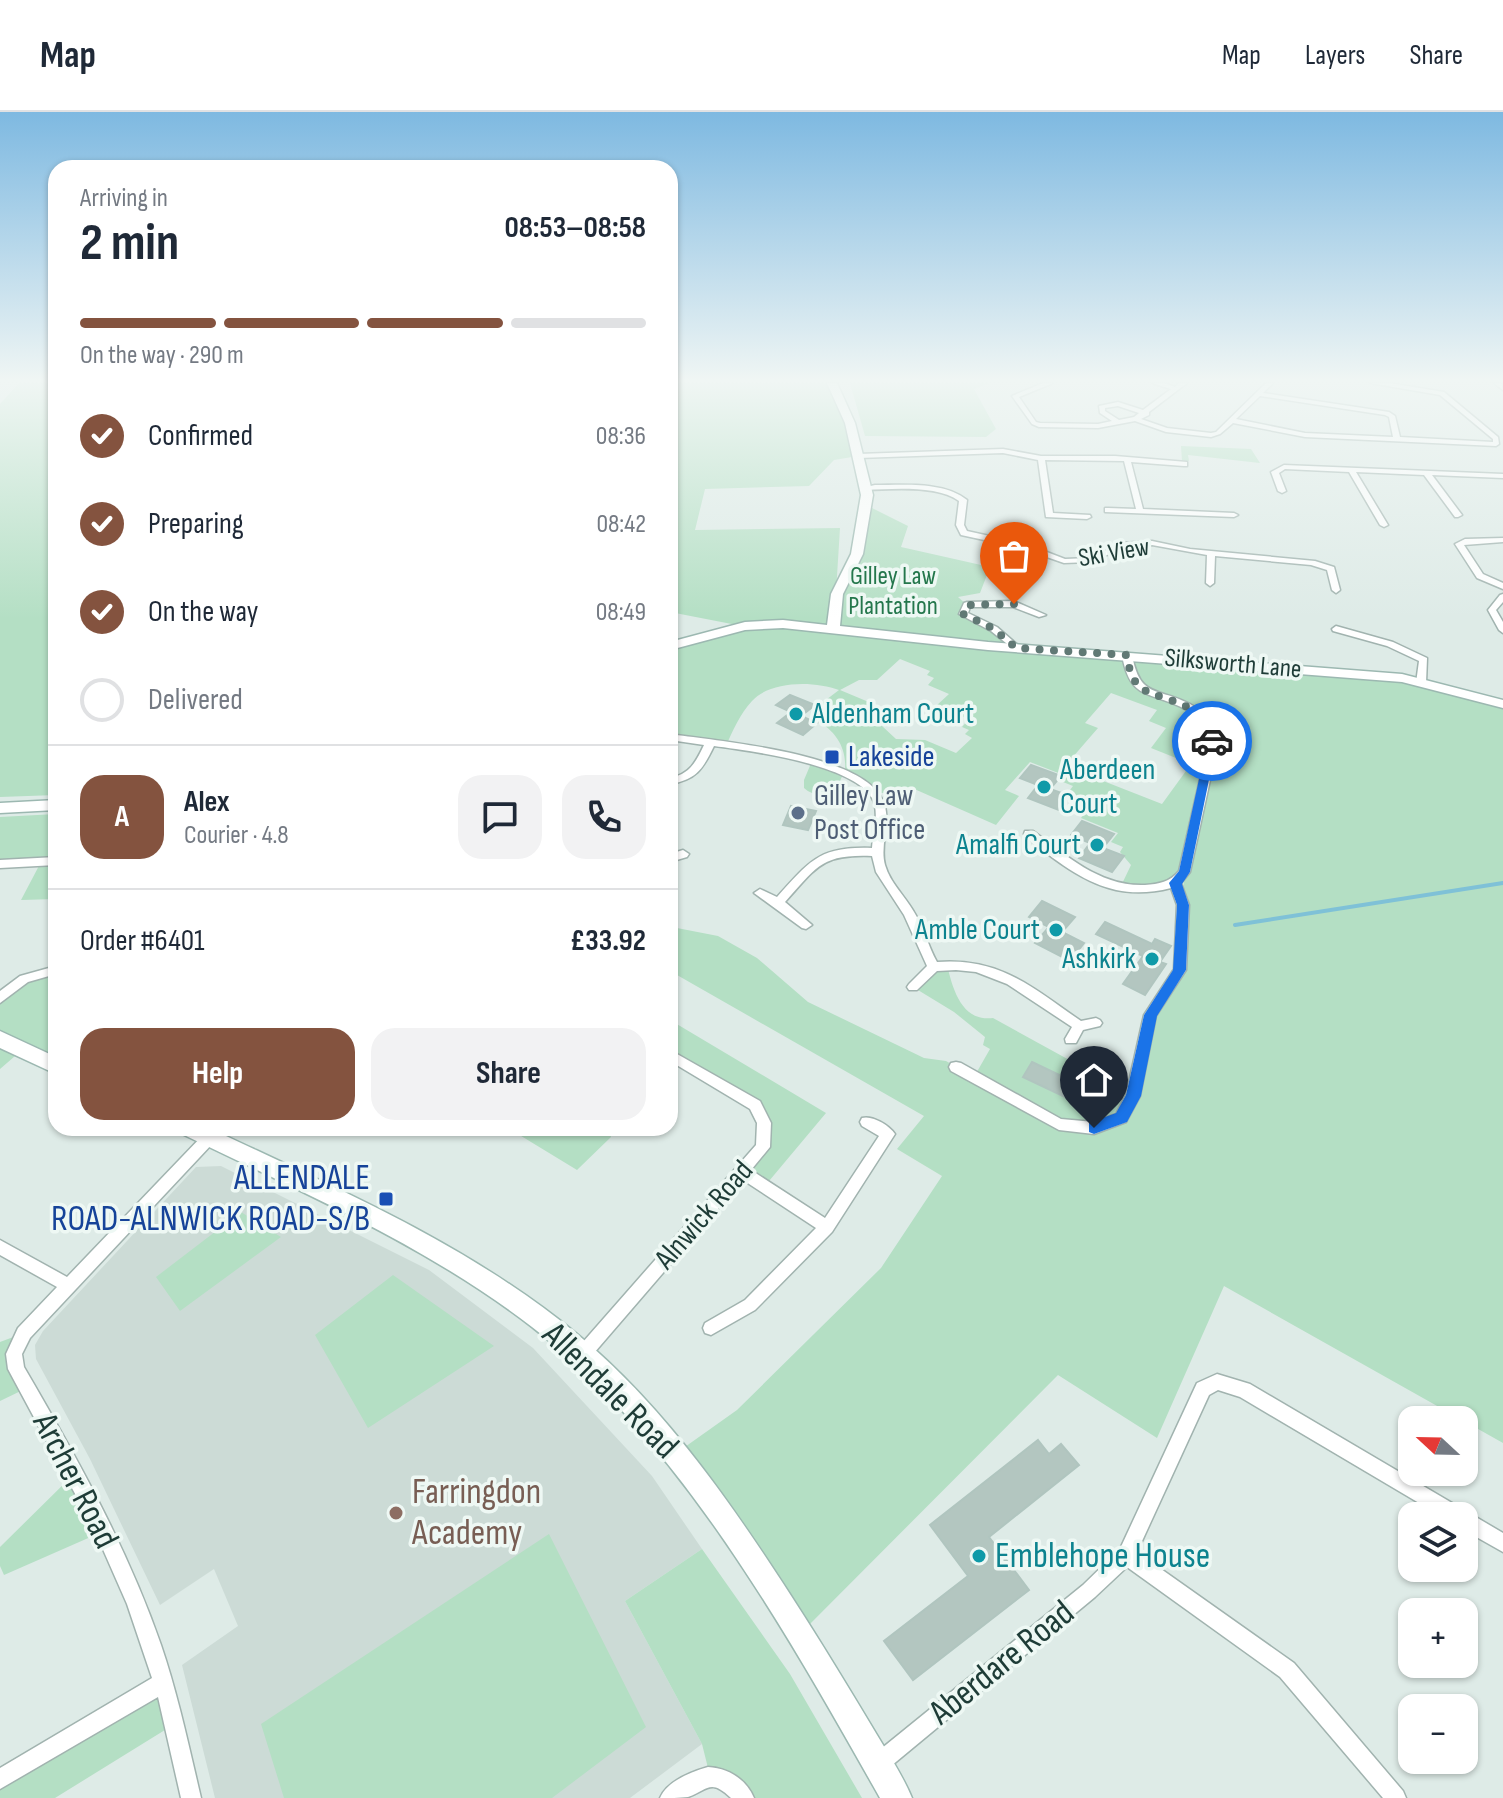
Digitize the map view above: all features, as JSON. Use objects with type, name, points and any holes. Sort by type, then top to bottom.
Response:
[{"type":"street","points":[[833,628],[837,594],[857,554],[864,524],[866,488],[859,462]]},
{"type":"street","points":[[1042,462],[1049,515],[1087,517]]},
{"type":"street","points":[[1128,462],[1140,511]]},
{"type":"street","points":[[1158,462],[1184,464]]},
{"type":"street","points":[[1282,491],[1275,472],[1284,467],[1503,476]]},
{"type":"street","points":[[1352,471],[1384,525]]},
{"type":"street","points":[[1427,474],[1458,515]]},
{"type":"street","name":"Ski View","points":[[866,488],[946,490],[958,494],[963,500],[960,525],[964,533],[1023,546],[1064,561],[1090,560],[1125,545],[1152,543],[1211,553],[1312,563],[1331,569],[1336,590]]},
{"type":"street","points":[[1108,510],[1234,515]]},
{"type":"street","points":[[1503,540],[1459,544],[1480,576],[1503,586]]},
{"type":"street","points":[[1210,583],[1211,553]]},
{"type":"street","points":[[1503,597],[1492,610],[1503,630]]},
{"type":"street","points":[[1016,648],[994,629],[963,614],[967,605],[1014,604],[1042,615]]},
{"type":"street","name":"Silksworth Lane","points":[[678,644],[745,626],[783,624],[1016,648],[1402,678],[1503,704]]},
{"type":"street","points":[[1336,629],[1390,644],[1424,660],[1421,683]]},
{"type":"street","points":[[1029,834],[1104,886],[1142,891],[1175,883],[1184,872],[1212,748],[1211,726],[1189,707],[1139,688],[1129,677],[1127,655]]},
{"type":"street","points":[[678,738],[830,766],[861,780],[876,794],[879,803],[881,826],[877,852],[881,873],[914,923],[920,945],[934,967]]},
{"type":"street","points":[[678,780],[696,771],[710,743]]},
{"type":"street","points":[[0,808],[48,805]]},
{"type":"street","points":[[778,903],[821,857],[843,850],[877,852]]},
{"type":"street","points":[[678,856],[683,854]]},
{"type":"street","points":[[0,864],[48,861]]},
{"type":"street","points":[[956,1067],[1059,1124],[1094,1128],[1121,1118],[1133,1096],[1150,1015],[1180,970],[1183,905],[1175,883]]},
{"type":"street","points":[[760,893],[806,925]]},
{"type":"street","points":[[913,987],[934,967],[968,964],[986,967],[1079,1026],[1096,1023]]},
{"type":"street","points":[[0,998],[24,979],[48,972]]},
{"type":"street","points":[[1071,1039],[1079,1026]]},
{"type":"street","points":[[0,1039],[48,1062]]},
{"type":"street","name":"Alnwick Road","points":[[582,1355],[763,1147],[764,1123],[755,1105],[678,1060]]},
{"type":"street","points":[[711,1328],[750,1305],[827,1227],[888,1134],[867,1122]]},
{"type":"street","name":"Archer Road","points":[[191,1798],[163,1683],[135,1604],[69,1460],[16,1369],[14,1354],[24,1333],[70,1286],[196,1136]]},
{"type":"street","name":"Allendale Road","points":[[205,1136],[373,1215],[469,1269],[542,1320],[582,1355],[675,1454],[713,1504],[800,1634],[897,1798]]},
{"type":"street","points":[[742,1172],[827,1227]]},
{"type":"street","points":[[0,1247],[70,1286]]},
{"type":"street","name":"Aberdare Road","points":[[878,1764],[1083,1596],[1126,1555],[1203,1389],[1217,1382],[1244,1390],[1434,1502]]},
{"type":"street","points":[[1478,1528],[1503,1543]]},
{"type":"street","points":[[1126,1555],[1287,1670],[1396,1798]]},
{"type":"street","points":[[0,1779],[163,1683]]},
{"type":"street","points":[[670,1798],[693,1780],[710,1776],[735,1787],[744,1798]]},
{"type":"shaded area","name":"Farringdon Academy","points":[[221,1166],[429,1270],[533,1348],[652,1476],[702,1549],[625,1601],[702,1744],[630,1798],[215,1798],[182,1665],[238,1626],[214,1569],[160,1605],[90,1459],[36,1359],[35,1345],[43,1331],[196,1167]]},
{"type":"green space","points":[[0,462],[48,462],[48,795],[0,797]]},
{"type":"green space","name":"Gilley Law Plantation","points":[[678,462],[832,462],[809,486],[705,489],[695,530],[840,528],[835,608],[857,554],[866,505],[908,526],[901,547],[990,567],[980,593],[958,597],[967,605],[963,614],[994,629],[1016,648],[1402,678],[1503,704],[1503,1443],[1478,1429],[1478,1406],[1437,1406],[1224,1286],[1157,1438],[1058,1375],[800,1634],[675,1454],[737,1410],[881,1268],[942,1176],[897,1149],[924,1116],[678,976],[678,928],[718,936],[757,958],[808,1002],[924,1058],[946,1061],[974,1077],[990,1049],[983,1045],[985,1037],[954,1012],[913,987],[934,967],[947,965],[956,994],[966,1010],[982,1018],[993,1018],[1133,1095],[1150,1015],[1180,970],[1184,874],[1175,883],[1120,888],[1131,865],[1120,852],[1123,847],[1111,842],[1118,833],[1081,818],[1091,805],[1067,794],[1073,786],[1063,782],[1066,776],[1030,762],[1005,790],[1019,796],[996,825],[912,788],[876,794],[844,772],[836,790],[819,794],[808,791],[804,788],[804,780],[812,761],[845,771],[839,741],[816,720],[823,713],[814,709],[839,690],[829,687],[794,684],[760,694],[744,711],[726,746],[678,738],[678,644],[742,626],[678,614]],"holes":[[[900,659],[930,671],[927,675],[934,678],[928,685],[949,694],[936,706],[969,719],[962,727],[969,730],[965,734],[972,738],[956,753],[925,740],[896,739],[882,726],[883,708],[840,690],[859,680],[877,680]],[[1111,693],[1157,710],[1149,721],[1166,728],[1151,748],[1191,764],[1162,804],[1065,766],[1098,728],[1085,723]]]},
{"type":"green space","points":[[48,814],[48,899],[21,900],[41,862],[0,867],[0,817]]},
{"type":"green space","points":[[48,972],[48,1062],[22,1050],[0,1069],[0,998],[24,979]]},
{"type":"green space","points":[[678,1025],[826,1113],[764,1187],[742,1172],[763,1147],[754,1105],[678,1060]]},
{"type":"green space","points":[[521,1136],[611,1136],[577,1170]]},
{"type":"green space","points":[[241,1212],[281,1237],[180,1311],[156,1277]]},
{"type":"green space","points":[[393,1275],[494,1346],[368,1428],[315,1335]]},
{"type":"green space","points":[[24,1333],[14,1354],[27,1388],[0,1401],[0,1342]]},
{"type":"green space","points":[[75,1473],[102,1532],[4,1575],[0,1566],[0,1547]]},
{"type":"green space","points":[[549,1534],[646,1727],[552,1798],[284,1798],[261,1724]]},
{"type":"green space","points":[[702,1549],[790,1674],[862,1798],[744,1798],[710,1776],[702,1744],[625,1601]]},
{"type":"green space","points":[[163,1683],[173,1725],[55,1798],[0,1798],[0,1779]]},
{"type":"building","name":"Aldenham Court","points":[[790,695],[815,705],[801,716],[817,723],[803,735],[777,723],[791,712],[776,705]]},
{"type":"building","name":"Aberdeen Court","points":[[1031,765],[1061,776],[1050,789],[1070,796],[1059,810],[1028,798],[1038,785],[1020,778]]},
{"type":"building","points":[[791,806],[816,811],[808,830],[783,825]]},
{"type":"building","name":"Amalfi Court","points":[[1082,821],[1114,834],[1103,848],[1124,856],[1112,872],[1079,858],[1090,843],[1071,835]]},
{"type":"building","name":"Amble Court","points":[[1042,901],[1075,917],[1062,932],[1084,943],[1070,961],[1035,943],[1049,927],[1029,917]]},
{"type":"building","name":"Ashkirk","points":[[1105,922],[1152,944],[1155,939],[1171,946],[1160,962],[1166,964],[1145,995],[1123,984],[1143,956],[1096,934]]},
{"type":"building","points":[[1032,1062],[1076,1083],[1067,1098],[1023,1077]]},
{"type":"building","name":"Emblehope House","points":[[1038,1440],[1049,1454],[1061,1444],[1079,1465],[989,1537],[1029,1590],[913,1680],[884,1641],[968,1576],[930,1525]]},
{"type":"waterway","points":[[1235,925],[1503,883]]},
{"type":"way so far","points":[[1014,604],[967,605],[963,614],[994,629],[1016,648],[1127,655],[1129,677],[1139,688],[1189,707],[1211,726],[1212,741]]},
{"type":"place","name":"Aldenham Court","points":[[796,714]]},
{"type":"place","name":"Lakeside","points":[[832,757]]},
{"type":"place","name":"Aberdeen Court","points":[[1044,787]]},
{"type":"place","name":"Gilley Law Post Office","points":[[798,813]]},
{"type":"place","name":"Amalfi Court","points":[[1097,845]]},
{"type":"place","name":"Amble Court","points":[[1056,930]]},
{"type":"place","name":"Ashkirk","points":[[1152,959]]},
{"type":"place","name":"ALLENDALE ROAD-ALNWICK ROAD-S/B","points":[[386,1199]]},
{"type":"place","name":"Farringdon Academy","points":[[396,1513]]},
{"type":"place","name":"Emblehope House","points":[[979,1556]]},
{"type":"route","points":[[1094,1128],[1121,1118],[1133,1096],[1150,1015],[1180,970],[1183,905],[1175,883],[1184,872],[1212,741]]}]
